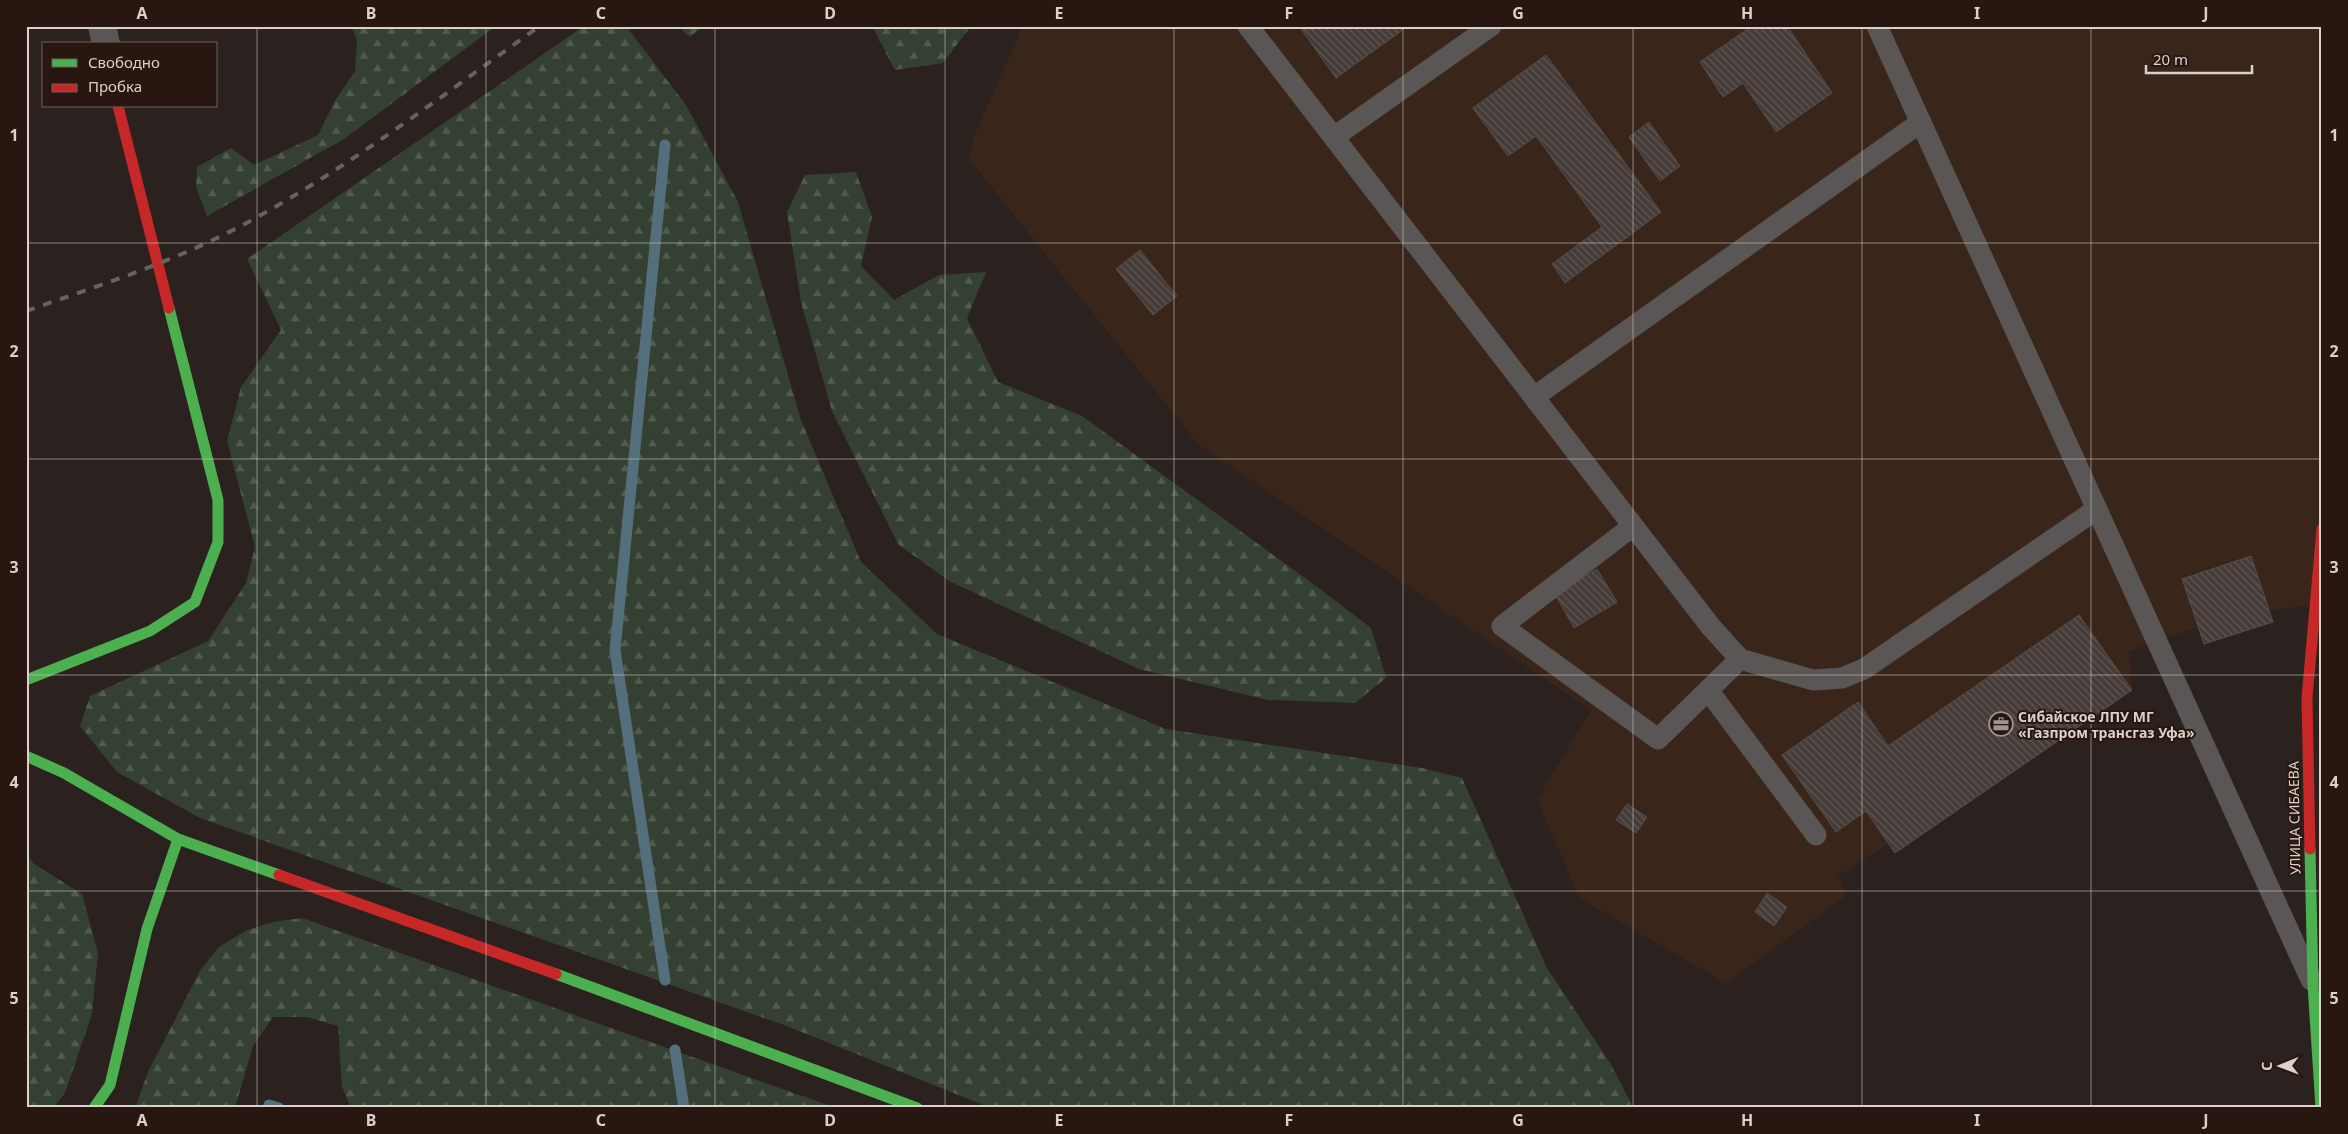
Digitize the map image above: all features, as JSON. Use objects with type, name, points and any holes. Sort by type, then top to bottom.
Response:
[{"type":"street","points":[[102,26],[106,42]]},
{"type":"street","points":[[26,680],[150,631],[195,602],[218,542],[218,500],[119,108]]},
{"type":"street","name":"УЛИЦА СИБАЕВА","points":[[2321,1108],[2313,985],[2307,698],[2322,529]]},
{"type":"street","points":[[26,756],[64,773],[178,839],[667,1014],[917,1108]]},
{"type":"street","points":[[94,1108],[110,1085],[147,929],[178,839]]},
{"type":"lane","points":[[1248,26],[1711,627],[1740,658],[1814,680],[1842,678],[1864,669],[2097,509]]},
{"type":"lane","points":[[1334,137],[1491,26]]},
{"type":"lane","points":[[1877,26],[2313,985]]},
{"type":"lane","points":[[1534,397],[1921,122]]},
{"type":"lane","points":[[1633,526],[1502,626],[1658,739],[1740,658]]},
{"type":"lane","points":[[1708,690],[1816,835]]},
{"type":"shaded area","name":"Сибайское ЛПУ МГ «Газпром трансгаз Уфа»","points":[[1023,26],[2322,26],[2322,604],[2269,610],[2273,622],[2204,644],[2198,627],[2129,651],[2132,690],[1895,853],[1888,844],[1838,876],[1846,896],[1726,983],[1579,898],[1537,799],[1591,710],[1198,444],[969,159],[974,136]]},
{"type":"green space","points":[[351,26],[496,26],[344,139],[207,216],[196,187],[197,167],[231,148],[254,165],[318,135],[336,99],[355,71],[357,40]]},
{"type":"green space","points":[[584,26],[626,26],[686,105],[738,202],[801,420],[861,562],[937,634],[1166,729],[1422,768],[1462,778],[1547,968],[1610,1063],[1631,1103],[1629,1108],[991,1108],[784,1025],[200,818],[117,772],[80,726],[90,696],[208,641],[246,583],[255,547],[227,441],[241,387],[281,330],[247,259]]},
{"type":"green space","points":[[678,26],[703,26],[690,37]]},
{"type":"green space","points":[[872,26],[971,26],[943,63],[895,70]]},
{"type":"green space","points":[[856,172],[872,217],[861,266],[894,300],[939,275],[986,272],[967,318],[998,382],[1082,416],[1320,589],[1371,628],[1386,678],[1355,703],[1268,700],[1139,669],[949,581],[898,544],[832,411],[801,302],[787,212],[805,175]]},
{"type":"green space","points":[[26,854],[34,864],[82,894],[98,953],[92,1014],[65,1093],[53,1108],[26,1108]]},
{"type":"green space","points":[[302,918],[836,1108],[351,1108],[342,1087],[338,1026],[307,1017],[273,1017],[253,1046],[235,1108],[135,1108],[148,1072],[201,969],[219,947],[245,931],[273,922]]},
{"type":"building","points":[[1299,26],[1408,26],[1336,78]]},
{"type":"building","points":[[1752,26],[1787,26],[1832,93],[1776,132],[1743,83],[1723,97],[1700,62]]},
{"type":"building","points":[[1546,55],[1661,212],[1565,283],[1552,264],[1602,227],[1536,136],[1508,156],[1473,108]]},
{"type":"building","points":[[1649,122],[1680,166],[1660,181],[1629,137]]},
{"type":"building","points":[[1140,250],[1177,296],[1153,315],[1116,269]]},
{"type":"building","points":[[2251,556],[2273,622],[2204,644],[2182,579]]},
{"type":"building","points":[[1597,569],[1617,602],[1574,628],[1555,594]]},
{"type":"building","name":"Сибайское ЛПУ МГ «Газпром трансгаз Уфа»","points":[[2079,615],[2132,690],[1895,853],[1866,811],[1836,832],[1782,755],[1858,702],[1888,746]]},
{"type":"building","points":[[1627,804],[1647,817],[1636,833],[1616,820]]},
{"type":"building","points":[[1767,893],[1787,907],[1774,926],[1755,912]]},
{"type":"waterway","points":[[665,145],[615,650],[665,980]]},
{"type":"waterway","points":[[675,1050],[684,1108]]},
{"type":"waterway","points":[[268,1108],[269,1105],[279,1108]]},
{"type":"railway","points":[[26,311],[160,263],[212,241],[277,206],[429,106],[540,26]]},
{"type":"traffic: fast","points":[[26,680],[150,631],[195,602],[218,542],[218,500],[169,308]]},
{"type":"traffic: fast","points":[[26,756],[64,773],[178,839],[279,875]]},
{"type":"traffic: fast","points":[[94,1108],[110,1085],[147,929],[178,839]]},
{"type":"traffic: fast","points":[[2310,849],[2313,985],[2321,1108]]},
{"type":"traffic: fast","points":[[556,974],[917,1108]]},
{"type":"traffic: jam","points":[[119,108],[169,308]]},
{"type":"traffic: jam","points":[[2310,849],[2307,698],[2322,529]]},
{"type":"traffic: jam","points":[[279,875],[556,974]]},
{"type":"place","name":"Сибайское ЛПУ МГ «Газпром трансгаз Уфа»","points":[[2001,724]]}]
